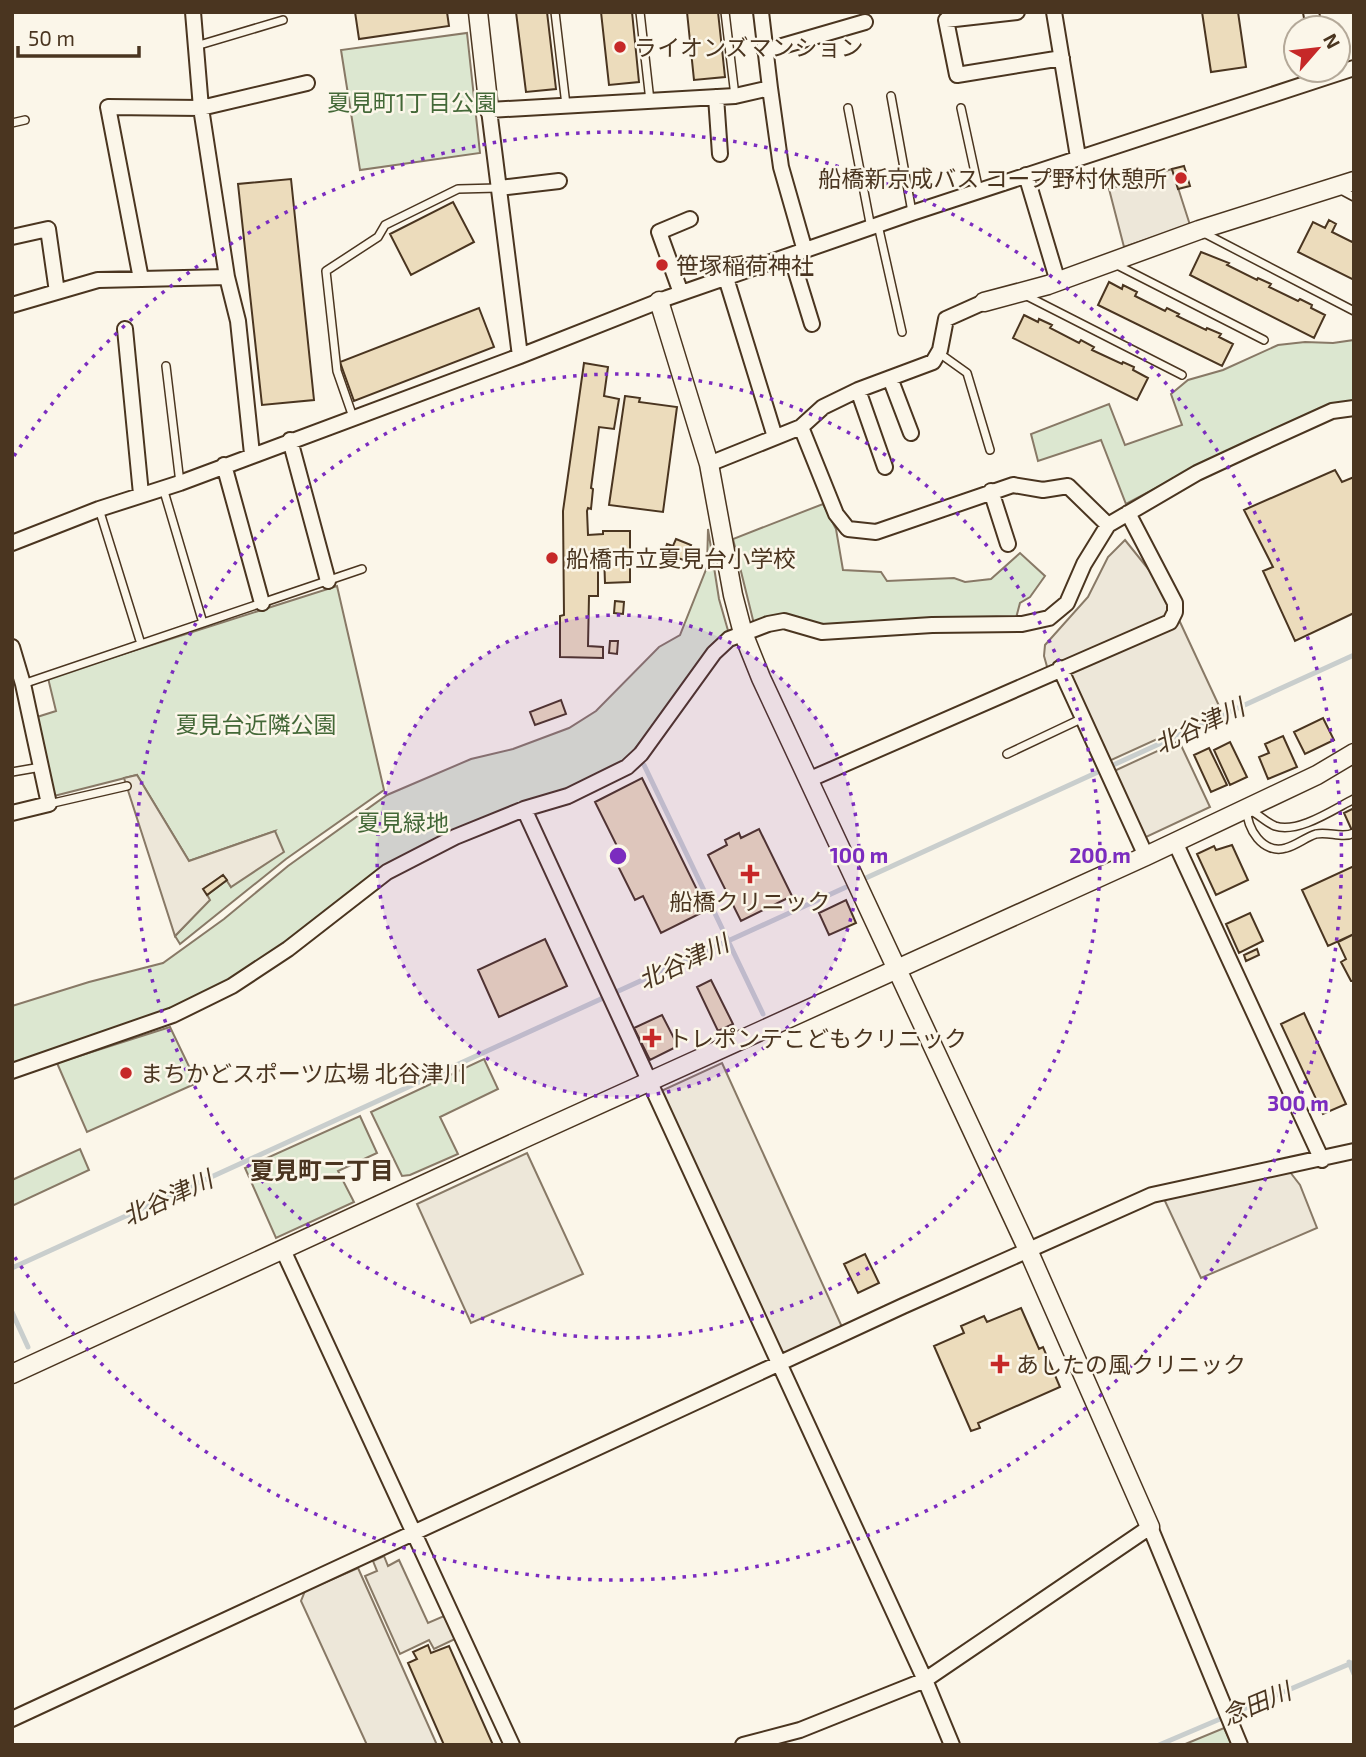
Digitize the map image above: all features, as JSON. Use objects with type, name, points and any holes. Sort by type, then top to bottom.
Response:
[{"type":"street","points":[[193,12],[201,108],[227,277],[237,321],[252,454]]},
{"type":"street","points":[[478,12],[520,356]]},
{"type":"street","points":[[761,12],[781,167],[805,251]]},
{"type":"street","points":[[1017,12],[946,20],[957,75],[1062,58]]},
{"type":"street","points":[[1054,12],[1077,158]]},
{"type":"street","points":[[765,51],[865,22]]},
{"type":"street","points":[[141,279],[108,107],[201,108],[307,83]]},
{"type":"street","points":[[12,543],[520,356],[681,293],[1291,84]]},
{"type":"street","points":[[489,110],[735,96],[769,88]]},
{"type":"street","points":[[716,97],[720,155]]},
{"type":"street","points":[[1026,175],[1058,282]]},
{"type":"street","points":[[499,188],[559,181]]},
{"type":"street","points":[[709,464],[801,427],[823,407],[858,390],[933,362],[938,353],[946,319],[984,303],[1058,282],[1199,230],[1354,181]]},
{"type":"street","points":[[681,293],[659,232],[690,219]]},
{"type":"street","points":[[12,237],[48,229],[57,292]]},
{"type":"street","points":[[791,256],[812,324]]},
{"type":"street","points":[[12,305],[98,280],[227,277]]},
{"type":"street","points":[[726,278],[775,437]]},
{"type":"street","points":[[659,301],[709,464],[724,556],[743,633],[895,970],[1028,1250],[1150,1527],[1240,1745]]},
{"type":"street","points":[[125,329],[141,494]]},
{"type":"street","points":[[890,378],[911,433]]},
{"type":"street","points":[[858,390],[886,467]]},
{"type":"street","points":[[12,1071],[173,1016],[232,986],[288,949],[387,872],[455,837],[524,809],[569,796],[627,767],[641,754],[714,653],[729,639],[768,624],[784,621],[822,632],[932,625],[1023,624],[1049,618],[1067,603],[1084,564],[1108,525],[1197,473],[1332,411],[1354,408]]},
{"type":"street","points":[[801,427],[836,514],[848,529],[876,532],[1013,485],[1043,490],[1068,486],[1108,525]]},
{"type":"street","points":[[290,440],[327,581]]},
{"type":"street","points":[[224,465],[262,603]]},
{"type":"street","points":[[991,491],[1008,544]]},
{"type":"street","points":[[808,780],[1170,622],[1175,612],[1175,603],[1128,513]]},
{"type":"street","points":[[12,647],[23,684],[48,804],[12,813]]},
{"type":"street","points":[[1060,668],[1146,856]]},
{"type":"street","points":[[12,1374],[1146,856],[1317,775],[1354,753]]},
{"type":"street","points":[[524,809],[925,1680],[951,1745]]},
{"type":"street","points":[[1175,842],[1322,1160]]},
{"type":"street","points":[[12,1719],[780,1363],[1152,1195],[1354,1151]]},
{"type":"street","points":[[283,1250],[512,1745]]},
{"type":"street","points":[[743,1745],[800,1730],[925,1680],[1150,1527]]},
{"type":"lane","points":[[555,12],[566,106]]},
{"type":"lane","points":[[640,12],[650,101]]},
{"type":"lane","points":[[725,12],[735,96]]},
{"type":"lane","points":[[196,46],[283,20]]},
{"type":"lane","points":[[891,96],[912,213]]},
{"type":"lane","points":[[848,108],[874,226],[902,332]]},
{"type":"lane","points":[[961,108],[979,191]]},
{"type":"lane","points":[[12,123],[25,120]]},
{"type":"lane","points":[[1335,187],[1354,197]]},
{"type":"lane","points":[[354,417],[337,371],[326,271],[378,237],[384,225],[458,189],[499,188]]},
{"type":"lane","points":[[1199,230],[1354,311]]},
{"type":"lane","points":[[1112,262],[1264,340]]},
{"type":"lane","points":[[1021,293],[1182,374]]},
{"type":"lane","points":[[938,353],[967,373],[990,450]]},
{"type":"lane","points":[[166,366],[180,482]]},
{"type":"lane","points":[[163,488],[203,623]]},
{"type":"lane","points":[[99,509],[141,644]]},
{"type":"lane","points":[[23,684],[362,569]]},
{"type":"lane","points":[[1007,754],[1083,718]]},
{"type":"lane","points":[[12,772],[41,767]]},
{"type":"lane","points":[[48,804],[127,786]]},
{"type":"lane","points":[[1354,799],[1298,827],[1285,828],[1268,823],[1260,814],[1247,809],[1246,822],[1252,833],[1271,848],[1288,848],[1317,834],[1348,836],[1354,833]]},
{"type":"green space","name":"夏見町1丁目公園","points":[[467,33],[480,153],[360,170],[341,50]]},
{"type":"green space","points":[[1354,340],[1354,403],[1194,468],[1126,504],[1101,440],[1038,461],[1031,434],[1109,404],[1125,445],[1182,425],[1171,394],[1188,380],[1223,370],[1278,345]]},
{"type":"green space","points":[[823,504],[836,529],[843,570],[881,572],[887,581],[954,578],[965,582],[991,579],[1020,553],[1045,576],[1030,597],[1020,603],[1016,618],[824,627],[754,624],[733,539]]},
{"type":"green space","name":"夏見緑地","points":[[708,529],[719,599],[729,634],[625,761],[568,789],[452,832],[230,982],[173,1011],[12,1066],[12,1006],[163,963],[224,919],[288,866],[387,795],[471,759],[513,749],[569,728],[596,711],[659,647],[680,635],[707,567]]},
{"type":"green space","name":"夏見台近隣公園","points":[[337,586],[384,790],[286,859],[180,944],[175,936],[209,900],[207,895],[227,880],[231,887],[275,831],[189,861],[137,775],[54,796],[37,717],[56,711],[48,678]]},
{"type":"green space","name":"まちかどスポーツ広場 北谷津川","points":[[170,1027],[197,1083],[87,1132],[57,1063]]},
{"type":"green space","points":[[484,1059],[498,1089],[440,1117],[458,1154],[402,1176],[371,1112]]},
{"type":"green space","points":[[360,1116],[377,1153],[338,1171],[354,1202],[276,1238],[245,1168]]},
{"type":"green space","points":[[80,1149],[89,1170],[12,1206],[12,1180]]},
{"type":"green space","points":[[1224,1728],[1232,1745],[1183,1745]]},
{"type":"shaded area","points":[[1172,169],[1190,225],[1124,247],[1109,189]]},
{"type":"shaded area","points":[[1125,540],[1162,586],[1171,602],[1167,617],[1048,670],[1044,656],[1045,645],[1088,597],[1108,557]]},
{"type":"shaded area","points":[[1180,622],[1221,710],[1107,762],[1066,674]]},
{"type":"shaded area","points":[[1179,741],[1210,807],[1144,838],[1112,772]]},
{"type":"shaded area","points":[[137,775],[189,861],[275,831],[284,852],[231,887],[223,875],[204,889],[210,900],[175,936],[124,778]]},
{"type":"shaded area","points":[[722,1063],[842,1327],[780,1355],[659,1092]]},
{"type":"shaded area","points":[[527,1153],[583,1274],[471,1323],[417,1204]]},
{"type":"shaded area","points":[[1290,1172],[1300,1185],[1317,1228],[1201,1278],[1164,1199]]},
{"type":"shaded area","points":[[384,1556],[388,1566],[399,1560],[428,1623],[444,1616],[455,1639],[434,1649],[429,1640],[400,1654],[365,1576],[377,1571],[373,1561]]},
{"type":"shaded area","points":[[358,1568],[437,1745],[367,1745],[301,1601],[305,1591]]},
{"type":"building","points":[[355,12],[447,12],[449,26],[359,39]]},
{"type":"building","points":[[516,12],[547,12],[556,89],[526,92]]},
{"type":"building","name":"ライオンズマンション","points":[[601,12],[632,12],[639,82],[609,85]]},
{"type":"building","points":[[687,12],[718,12],[725,77],[694,80]]},
{"type":"building","points":[[1202,12],[1238,12],[1246,67],[1211,72]]},
{"type":"building","name":"船橋新京成バス コープ野村休憩所","points":[[1184,166],[1190,186],[1178,189],[1172,169]]},
{"type":"building","points":[[291,179],[314,400],[262,405],[238,184]]},
{"type":"building","points":[[453,202],[474,242],[411,275],[390,234]]},
{"type":"building","points":[[1329,220],[1336,224],[1332,232],[1352,242],[1354,239],[1354,280],[1298,252],[1313,222],[1325,228]]},
{"type":"building","points":[[1201,252],[1229,263],[1227,265],[1257,280],[1258,278],[1271,284],[1269,287],[1298,301],[1300,299],[1312,305],[1311,308],[1325,315],[1314,338],[1190,275]]},
{"type":"building","points":[[1109,282],[1122,289],[1123,285],[1137,292],[1135,296],[1165,311],[1167,308],[1206,330],[1207,328],[1221,334],[1219,337],[1233,344],[1222,366],[1098,305]]},
{"type":"building","points":[[479,308],[494,347],[354,401],[340,362]]},
{"type":"building","points":[[1024,315],[1052,325],[1050,328],[1079,343],[1081,340],[1094,347],[1092,350],[1134,367],[1133,370],[1148,378],[1137,400],[1013,338]]},
{"type":"building","points":[[584,363],[608,367],[604,396],[619,399],[614,429],[599,427],[591,509],[588,508],[587,511],[588,535],[603,534],[603,531],[630,531],[630,582],[605,583],[604,555],[590,555],[589,565],[598,565],[598,596],[589,596],[588,646],[603,647],[603,658],[560,657],[560,616],[564,615],[563,511]]},
{"type":"building","points":[[625,396],[640,398],[639,402],[677,407],[663,512],[609,505]]},
{"type":"building","points":[[1335,470],[1342,482],[1354,477],[1354,613],[1295,641],[1263,571],[1273,567],[1244,510]]},
{"type":"building","points":[[676,539],[691,545],[688,552],[692,554],[689,562],[664,553],[667,544],[673,546]]},
{"type":"building","points":[[615,601],[624,602],[623,614],[614,613]]},
{"type":"building","points":[[610,641],[618,641],[617,654],[609,653]]},
{"type":"building","points":[[561,700],[566,714],[535,725],[530,712]]},
{"type":"building","points":[[1323,718],[1334,740],[1305,754],[1294,732]]},
{"type":"building","points":[[1283,736],[1297,767],[1268,779],[1259,757],[1269,753],[1265,744]]},
{"type":"building","points":[[1230,742],[1247,777],[1230,785],[1214,750]]},
{"type":"building","points":[[1209,748],[1227,785],[1211,792],[1194,755]]},
{"type":"building","points":[[642,778],[707,910],[661,933],[643,896],[635,900],[613,856],[620,852],[595,802]]},
{"type":"building","points":[[1354,808],[1354,835],[1344,813]]},
{"type":"building","points":[[759,829],[792,896],[741,921],[708,855],[727,845],[725,840],[739,833],[741,838]]},
{"type":"building","points":[[1232,845],[1248,880],[1216,895],[1197,854],[1214,846],[1216,850]]},
{"type":"building","points":[[1354,866],[1354,934],[1328,946],[1302,890]]},
{"type":"building","points":[[223,875],[227,880],[207,895],[203,889]]},
{"type":"building","points":[[846,900],[856,923],[829,935],[819,913]]},
{"type":"building","points":[[1250,913],[1263,941],[1239,953],[1226,924]]},
{"type":"building","points":[[1354,934],[1354,981],[1351,981],[1341,962],[1346,959],[1338,942]]},
{"type":"building","points":[[545,939],[567,986],[499,1017],[478,970]]},
{"type":"building","points":[[1257,949],[1259,955],[1246,961],[1244,955]]},
{"type":"building","points":[[711,980],[733,1024],[718,1031],[697,987]]},
{"type":"building","points":[[1304,1013],[1346,1104],[1323,1114],[1281,1024]]},
{"type":"building","points":[[662,1015],[678,1046],[650,1060],[634,1028]]},
{"type":"building","points":[[865,1254],[879,1283],[858,1293],[844,1264]]},
{"type":"building","points":[[1021,1308],[1039,1349],[1043,1347],[1060,1387],[978,1423],[980,1428],[971,1431],[934,1346],[964,1333],[961,1326],[984,1316],[987,1322]]},
{"type":"building","points":[[428,1645],[431,1653],[449,1646],[493,1745],[444,1745],[408,1663],[417,1659],[413,1652]]},
{"type":"waterway","name":"北谷津川","points":[[12,1268],[1354,655]]},
{"type":"waterway","points":[[644,765],[763,1014]]},
{"type":"waterway","points":[[12,1312],[28,1347]]},
{"type":"waterway","points":[[1349,1662],[1354,1674]]},
{"type":"waterway","name":"念田川","points":[[1159,1745],[1354,1662]]},
{"type":"place","name":"ライオンズマンション","points":[[620,47]]},
{"type":"place","name":"船橋新京成バス コープ野村休憩所","points":[[1181,178]]},
{"type":"place","name":"笹塚稲荷神社","points":[[662,265]]},
{"type":"place","name":"船橋市立夏見台小学校","points":[[552,558]]},
{"type":"place","name":"船橋クリニック","points":[[750,874]]},
{"type":"place","name":"トレポンテこどもクリニック","points":[[652,1038]]},
{"type":"place","name":"まちかどスポーツ広場 北谷津川","points":[[126,1073]]},
{"type":"place","name":"あしたの風クリニック","points":[[1000,1364]]},
{"type":"district","name":"夏見町二丁目","points":[[322,1169]]}]
